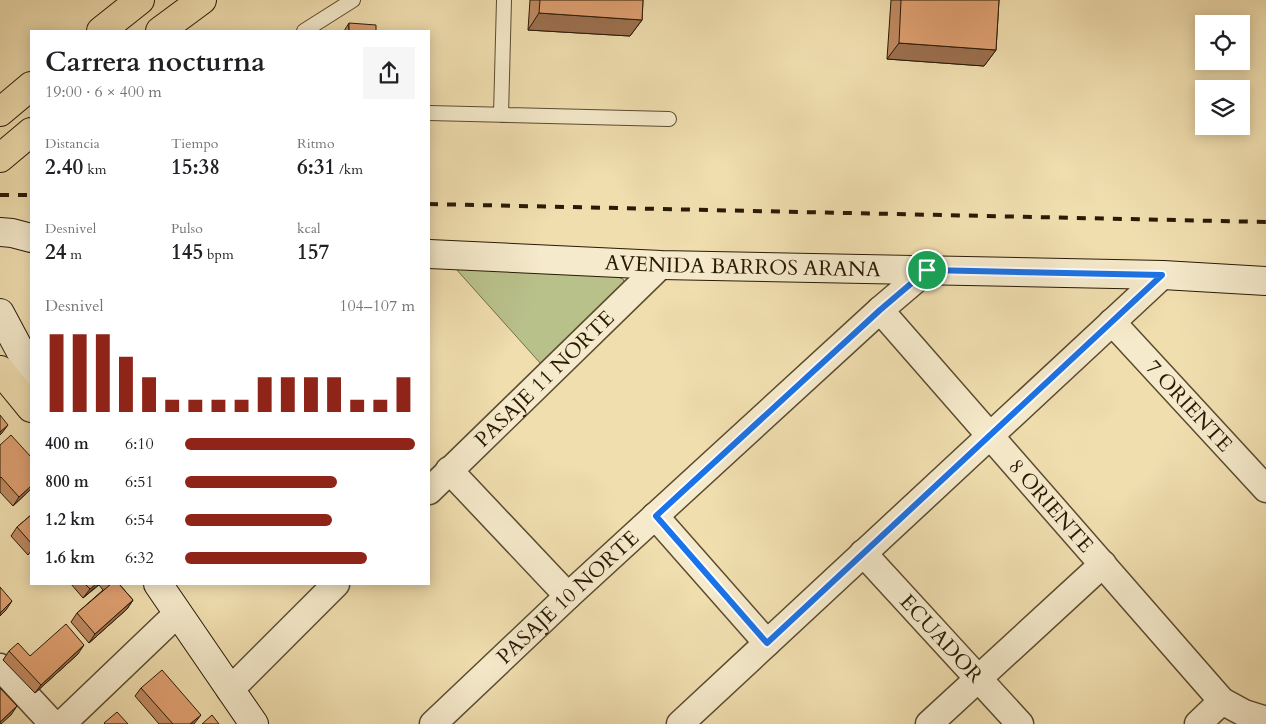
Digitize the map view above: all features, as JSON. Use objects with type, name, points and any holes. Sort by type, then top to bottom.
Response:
[{"type":"main road","points":[[102,30],[140,0]]},
{"type":"main road","points":[[161,30],[202,0]]},
{"type":"main road","points":[[0,112],[30,87]]},
{"type":"main road","points":[[0,158],[30,133]]},
{"type":"main road","points":[[0,232],[30,238]]},
{"type":"main road","points":[[0,247],[30,243]]},
{"type":"main road","name":"AVENIDA BARROS ARANA","points":[[430,256],[661,265],[1162,275],[1266,281]]},
{"type":"main road","points":[[0,313],[30,369]]},
{"type":"main road","points":[[0,370],[30,407]]},
{"type":"main road","points":[[159,585],[254,724]]},
{"type":"street","name":"PASAJE 11 NORTE","points":[[430,490],[661,265]]},
{"type":"street","name":"PASAJE 10 NORTE","points":[[433,724],[568,596],[880,310],[927,270]]},
{"type":"street","points":[[680,724],[1162,275]]},
{"type":"street","name":"8 ORIENTE","points":[[880,310],[1222,701]]},
{"type":"street","name":"7 ORIENTE","points":[[1112,322],[1266,489]]},
{"type":"street","points":[[449,470],[568,596]]},
{"type":"street","points":[[656,516],[767,643]]},
{"type":"street","name":"ECUADOR","points":[[863,553],[1020,724]]},
{"type":"street","points":[[929,724],[1103,564]]},
{"type":"street","points":[[230,690],[335,585]]},
{"type":"street","points":[[62,724],[178,614]]},
{"type":"street","points":[[0,667],[53,724]]},
{"type":"street","points":[[1198,724],[1222,701],[1236,710],[1261,713]]},
{"type":"lane","points":[[306,30],[353,0]]},
{"type":"lane","points":[[501,115],[504,0]]},
{"type":"lane","points":[[430,113],[669,119]]},
{"type":"green space","points":[[456,269],[610,274],[623,279],[627,289],[625,297],[541,364]]},
{"type":"building","points":[[540,0],[643,0],[642,20],[539,13]]},
{"type":"building","points":[[901,0],[999,0],[996,50],[899,43]]},
{"type":"building","points":[[349,23],[376,25],[376,30],[349,30]]},
{"type":"building","points":[[0,415],[8,425],[0,432]]},
{"type":"building","points":[[11,435],[30,456],[30,487],[19,497],[0,478],[0,445]]},
{"type":"building","points":[[30,516],[30,542],[17,527]]},
{"type":"building","points":[[86,585],[95,585],[90,589]]},
{"type":"building","points":[[110,585],[120,585],[133,600],[95,634],[77,613]]},
{"type":"building","points":[[0,587],[12,601],[0,613]]},
{"type":"building","points":[[66,624],[84,645],[41,685],[9,651],[18,643],[30,656]]},
{"type":"building","points":[[162,670],[201,715],[190,724],[173,724],[141,688]]},
{"type":"building","points":[[0,688],[17,706],[0,722]]},
{"type":"building","points":[[117,712],[128,724],[104,723]]},
{"type":"building","points":[[212,715],[219,724],[202,724]]},
{"type":"railway","points":[[0,195],[30,195]]},
{"type":"railway","points":[[430,204],[1266,222]]},
{"type":"route","points":[[927,270],[1162,275],[767,643],[656,516],[880,310],[927,270]]}]
